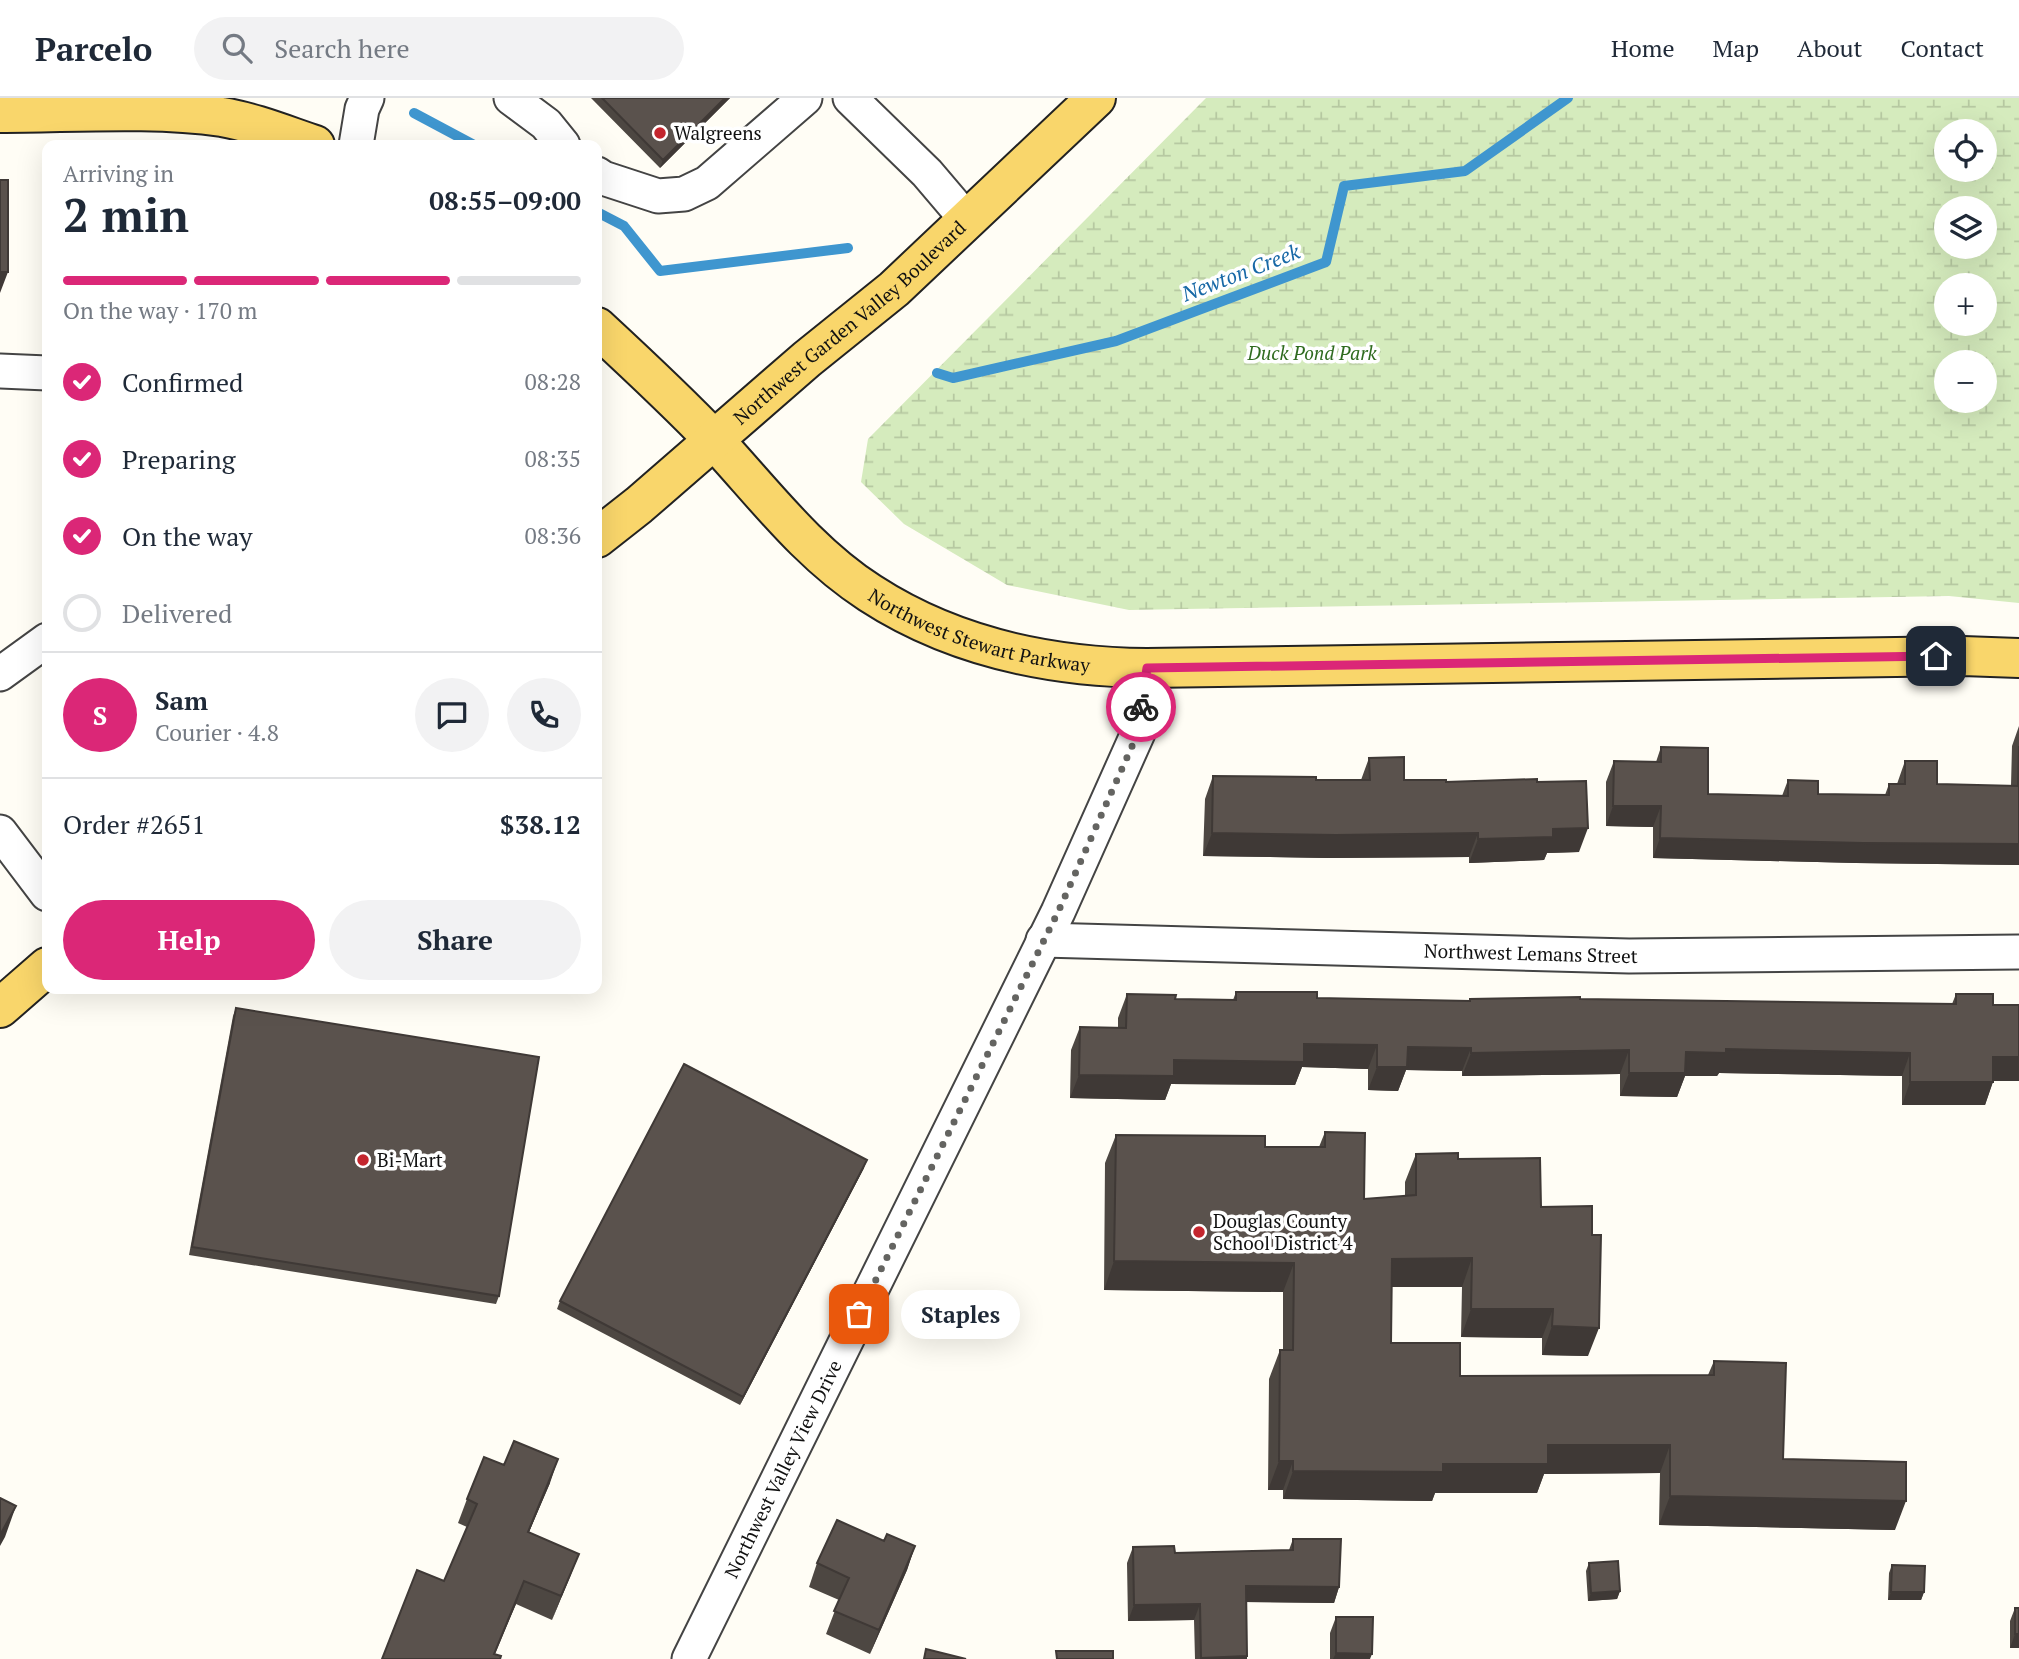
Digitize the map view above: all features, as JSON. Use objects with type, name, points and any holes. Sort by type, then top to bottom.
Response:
[{"type":"main road","name":"Northwest Garden Valley Boulevard","points":[[602,534],[807,359],[894,289],[1096,98]]},
{"type":"main road","points":[[0,113],[164,112],[223,118],[298,140]]},
{"type":"main road","name":"Northwest Stewart Parkway","points":[[602,332],[714,441],[824,558],[870,593],[937,630],[992,649],[1097,667],[1147,668],[1963,656],[2019,658]]},
{"type":"main road","points":[[0,1008],[42,971]]},
{"type":"street","points":[[357,140],[362,109],[367,98]]},
{"type":"street","points":[[511,98],[546,124],[559,140]]},
{"type":"street","points":[[602,177],[657,196],[684,194],[707,183],[804,98]]},
{"type":"street","points":[[850,98],[927,173],[967,220]]},
{"type":"street","points":[[0,371],[42,373]]},
{"type":"street","points":[[0,674],[42,644]]},
{"type":"street","name":"Northwest Valley View Drive","points":[[689,1659],[1058,912],[1138,733],[1147,668]]},
{"type":"street","points":[[0,832],[42,887]]},
{"type":"street","name":"Northwest Lemans Street","points":[[1043,940],[1629,956],[2019,952]]},
{"type":"green space","name":"Duck Pond Park","points":[[1206,98],[2019,98],[2019,603],[1949,596],[1129,610],[1007,585],[904,524],[861,482],[868,439]]},
{"type":"building","name":"Walgreens","points":[[602,98],[725,98],[663,160]]},
{"type":"building","points":[[0,180],[8,180],[8,272],[0,272]]},
{"type":"building","points":[[2019,746],[2019,844],[1660,838],[1661,806],[1613,806],[1614,761],[1661,762],[1661,747],[1708,748],[1708,794],[1788,796],[1788,780],[1818,781],[1818,794],[1889,795],[1889,784],[1905,784],[1905,761],[1937,761],[1937,784],[2018,786]]},
{"type":"building","points":[[1404,757],[1404,780],[1586,781],[1588,828],[1553,829],[1553,837],[1478,839],[1478,833],[1212,833],[1213,776],[1370,780],[1369,758]]},
{"type":"building","points":[[1236,992],[1317,992],[1317,998],[1470,1001],[1580,997],[1956,1004],[1956,994],[1993,994],[1993,1005],[2019,1005],[2019,1057],[1993,1057],[1993,1082],[1910,1082],[1910,1053],[1726,1049],[1726,1053],[1686,1052],[1685,1073],[1629,1073],[1629,1050],[1471,1053],[1471,1048],[1408,1047],[1407,1067],[1377,1067],[1377,1045],[1304,1044],[1304,1062],[1174,1060],[1174,1076],[1079,1075],[1080,1027],[1126,1028],[1127,994],[1176,995],[1175,999],[1236,1000]]},
{"type":"building","name":"Bi-Mart","points":[[236,1008],[539,1057],[499,1296],[192,1247]]},
{"type":"building","points":[[684,1064],[867,1160],[743,1397],[560,1301]]},
{"type":"building","points":[[1325,1132],[1365,1133],[1364,1199],[1416,1195],[1416,1154],[1458,1153],[1458,1159],[1540,1158],[1541,1207],[1592,1206],[1592,1235],[1601,1235],[1599,1328],[1552,1326],[1553,1309],[1471,1309],[1472,1258],[1392,1259],[1391,1343],[1460,1343],[1460,1376],[1714,1375],[1714,1361],[1786,1363],[1783,1459],[1906,1462],[1906,1501],[1670,1496],[1670,1445],[1548,1445],[1548,1464],[1443,1464],[1443,1472],[1293,1471],[1293,1461],[1279,1461],[1280,1350],[1293,1350],[1294,1263],[1114,1261],[1116,1135],[1265,1136],[1265,1147],[1325,1147]]},
{"type":"building","points":[[514,1441],[558,1459],[528,1532],[579,1554],[561,1596],[524,1581],[494,1654],[501,1656],[500,1659],[382,1659],[417,1570],[444,1581],[477,1504],[467,1499],[484,1457],[504,1465]]},
{"type":"building","points":[[0,1498],[16,1506],[0,1535]]},
{"type":"building","points":[[837,1520],[884,1541],[887,1534],[915,1546],[879,1630],[834,1611],[849,1578],[817,1563]]},
{"type":"building","points":[[1293,1539],[1341,1539],[1339,1587],[1246,1586],[1247,1656],[1201,1658],[1200,1604],[1134,1605],[1133,1547],[1174,1546],[1175,1553],[1293,1550]]},
{"type":"building","points":[[1618,1561],[1620,1591],[1591,1593],[1589,1563]]},
{"type":"building","points":[[1892,1565],[1925,1566],[1924,1592],[1891,1592]]},
{"type":"building","points":[[2015,1608],[2019,1608],[2019,1634],[2015,1634]]},
{"type":"building","points":[[1336,1617],[1373,1617],[1372,1654],[1336,1653]]},
{"type":"building","points":[[926,1649],[966,1659],[924,1659]]},
{"type":"building","points":[[1056,1651],[1113,1651],[1113,1659],[1057,1659]]},
{"type":"waterway","name":"Newton Creek","points":[[937,373],[953,378],[1116,341],[1326,262],[1344,186],[1465,171],[1568,98]]},
{"type":"waterway","name":"Newton Creek","points":[[414,113],[465,140]]},
{"type":"waterway","name":"Newton Creek","points":[[602,215],[624,226],[660,271],[848,248]]},
{"type":"way so far","points":[[859,1314],[1058,912],[1138,733],[1141,707]]},
{"type":"place","name":"Walgreens","points":[[660,133]]},
{"type":"place","name":"Bi-Mart","points":[[363,1160]]},
{"type":"place","name":"Douglas County School District 4","points":[[1199,1232]]},
{"type":"place","name":"Staples","points":[[859,1314]]},
{"type":"route","points":[[1141,707],[1147,668],[1936,656]]}]
